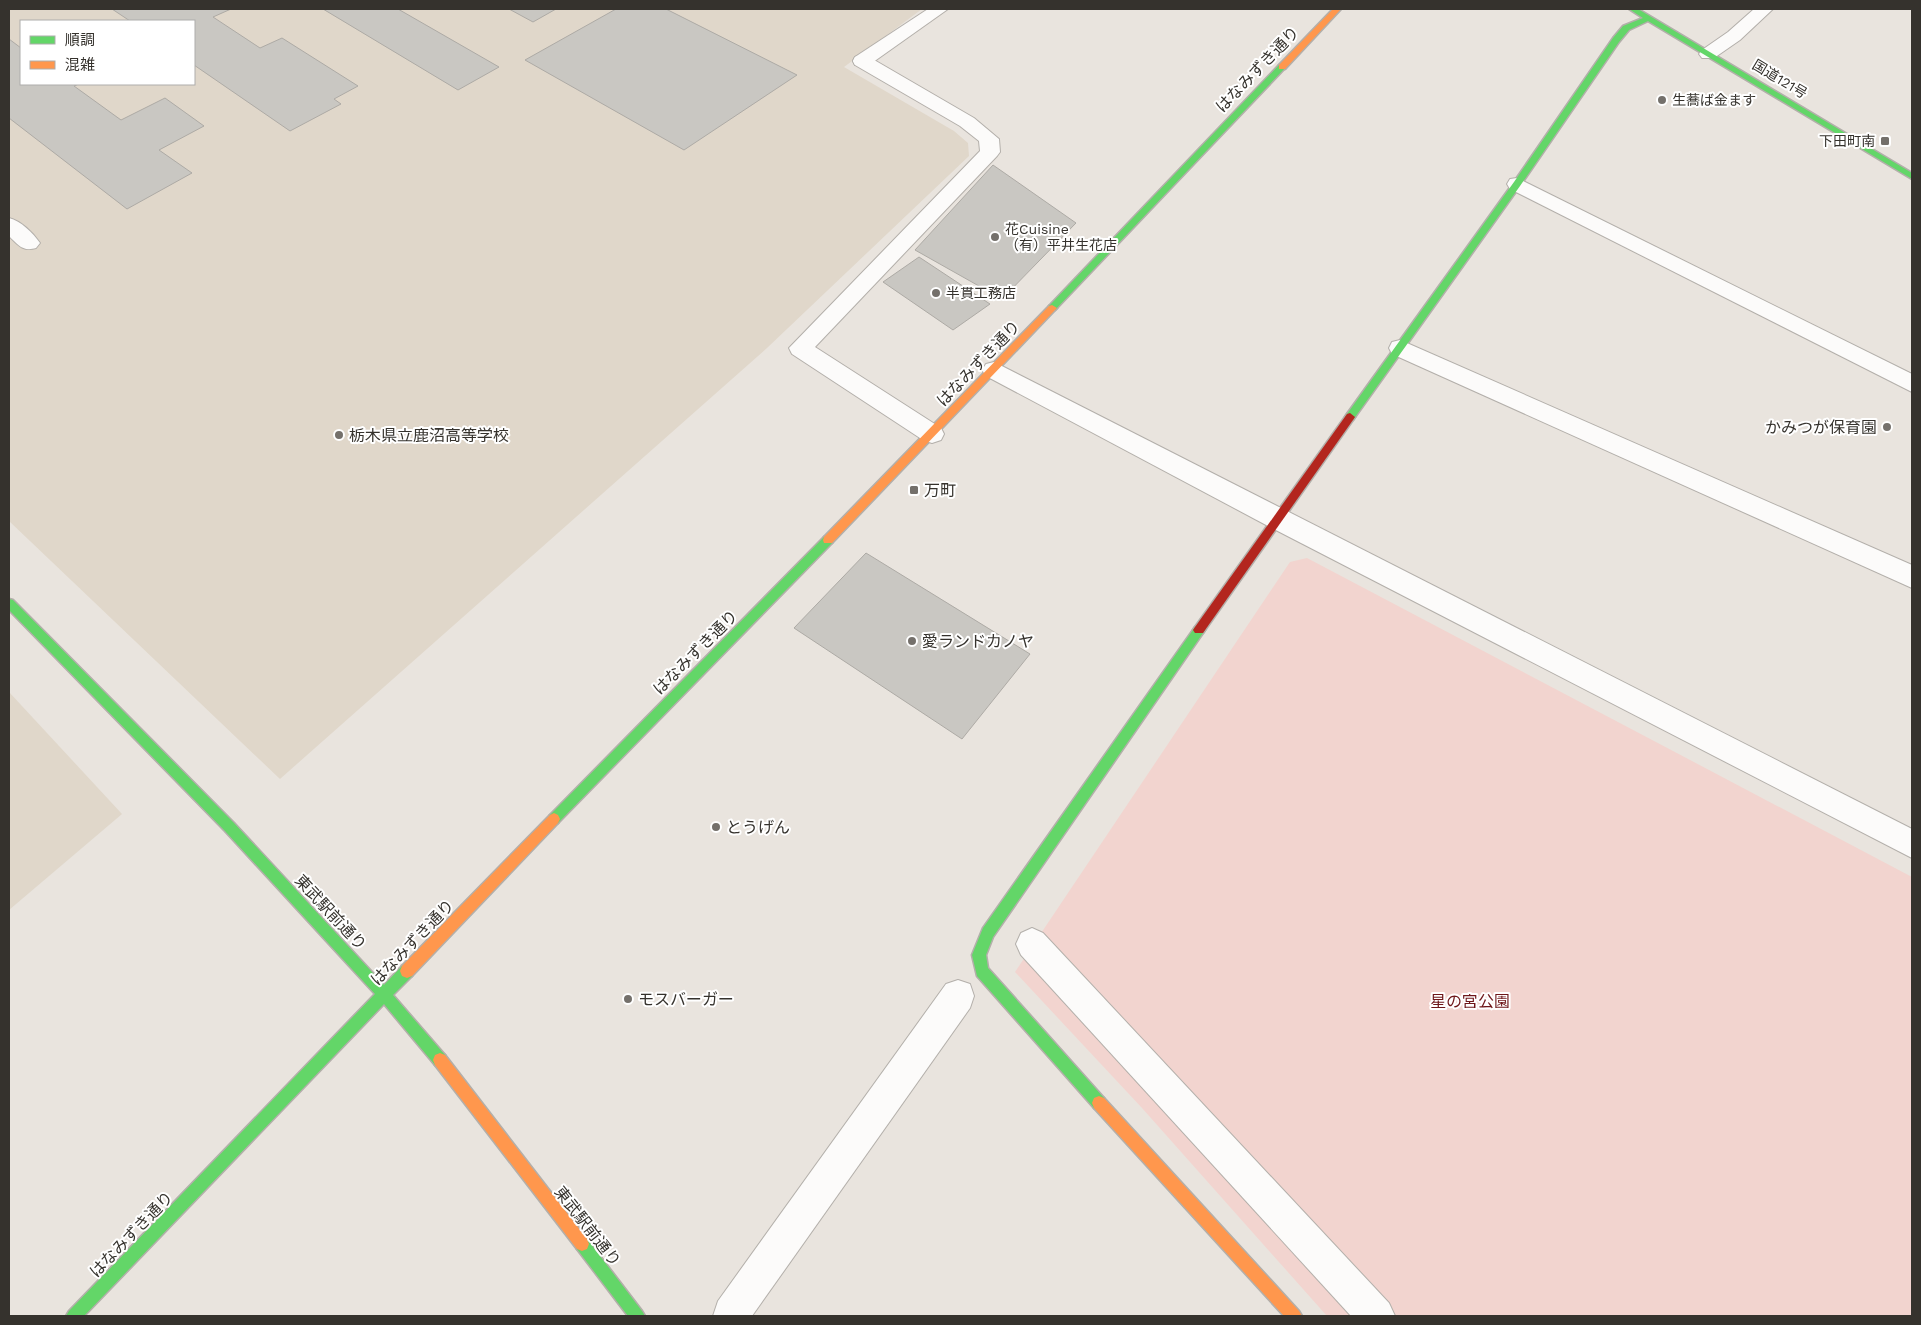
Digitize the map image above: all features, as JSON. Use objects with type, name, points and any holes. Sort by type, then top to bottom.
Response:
[{"type":"main road","name":"はなみずき通り","points":[[74,1316],[384,994],[994,370],[1337,9]]},
{"type":"main road","name":"国道121号","points":[[1633,9],[1912,176]]},
{"type":"main road","points":[[1294,1316],[1020,1016],[982,971],[980,955],[988,933],[1277,520],[1517,184],[1616,40],[1626,28],[1648,18]]},
{"type":"main road","name":"東武駅前通り","points":[[9,603],[320,923],[384,994],[448,1070],[637,1316]]},
{"type":"street","points":[[932,434],[800,348],[990,152],[989,139],[967,122],[862,61],[939,9]]},
{"type":"street","points":[[1708,54],[1734,36],[1764,9]]},
{"type":"street","points":[[1517,184],[1912,384]]},
{"type":"street","points":[[9,225],[29,243]]},
{"type":"street","points":[[1400,348],[1912,577]]},
{"type":"street","points":[[994,370],[1277,520],[1912,841]]},
{"type":"street","points":[[1032,944],[1376,1316]]},
{"type":"street","points":[[731,1314],[958,996]]},
{"type":"shaded area","name":"栃木県立鹿沼高等学校","points":[[9,9],[922,9],[844,67],[954,131],[968,143],[969,156],[767,348],[280,779],[9,521]]},
{"type":"shaded area","points":[[9,692],[122,814],[9,910]]},
{"type":"green space","name":"星の宮公園","points":[[1307,558],[1912,877],[1912,1316],[1327,1316],[1142,1108],[1015,972],[1290,562]]},
{"type":"building","points":[[112,9],[231,9],[213,17],[260,48],[282,38],[358,86],[334,99],[341,104],[290,131],[195,66],[195,20],[128,20]]},
{"type":"building","points":[[323,9],[398,9],[499,67],[458,90]]},
{"type":"building","points":[[509,9],[556,9],[533,22]]},
{"type":"building","points":[[616,9],[666,9],[797,75],[684,150],[525,60]]},
{"type":"building","points":[[9,39],[20,47],[20,85],[76,85],[74,86],[121,120],[165,98],[204,126],[159,150],[192,173],[127,209],[9,118]]},
{"type":"building","name":"花Cuisine （有）平井生花店","points":[[993,165],[1076,223],[1002,299],[915,250]]},
{"type":"building","name":"半貫工務店","points":[[919,257],[990,304],[953,330],[883,282]]},
{"type":"building","name":"愛ランドカノヤ","points":[[866,553],[1030,654],[962,739],[794,628]]},
{"type":"traffic: fast","points":[[1633,9],[1912,176]]},
{"type":"traffic: fast","points":[[1350,417],[1517,184],[1616,40],[1626,28],[1648,18]]},
{"type":"traffic: fast","points":[[1052,308],[1282,67]]},
{"type":"traffic: fast","points":[[554,819],[828,540]]},
{"type":"traffic: fast","points":[[9,603],[284,883],[440,1060]]},
{"type":"traffic: fast","points":[[1099,1103],[982,971],[979,955],[988,933],[1199,630]]},
{"type":"traffic: fast","points":[[74,1316],[407,971]]},
{"type":"traffic: fast","points":[[582,1244],[637,1316]]},
{"type":"traffic: slow","points":[[1282,67],[1337,9]]},
{"type":"traffic: slow","points":[[828,540],[1052,308]]},
{"type":"traffic: slow","points":[[407,971],[554,819]]},
{"type":"traffic: slow","points":[[440,1060],[582,1244]]},
{"type":"traffic: slow","points":[[1099,1103],[1294,1316]]},
{"type":"traffic: jam","points":[[1199,630],[1350,417]]},
{"type":"place","name":"生蕎ば金ます","points":[[1662,100]]},
{"type":"place","name":"下田町南","points":[[1885,141]]},
{"type":"place","name":"花Cuisine （有）平井生花店","points":[[995,237]]},
{"type":"place","name":"半貫工務店","points":[[936,293]]},
{"type":"place","name":"かみつが保育園","points":[[1887,427]]},
{"type":"place","name":"栃木県立鹿沼高等学校","points":[[339,435]]},
{"type":"place","name":"万町","points":[[914,490]]},
{"type":"place","name":"愛ランドカノヤ","points":[[912,641]]},
{"type":"place","name":"とうげん","points":[[716,827]]},
{"type":"place","name":"モスバーガー","points":[[628,999]]}]
